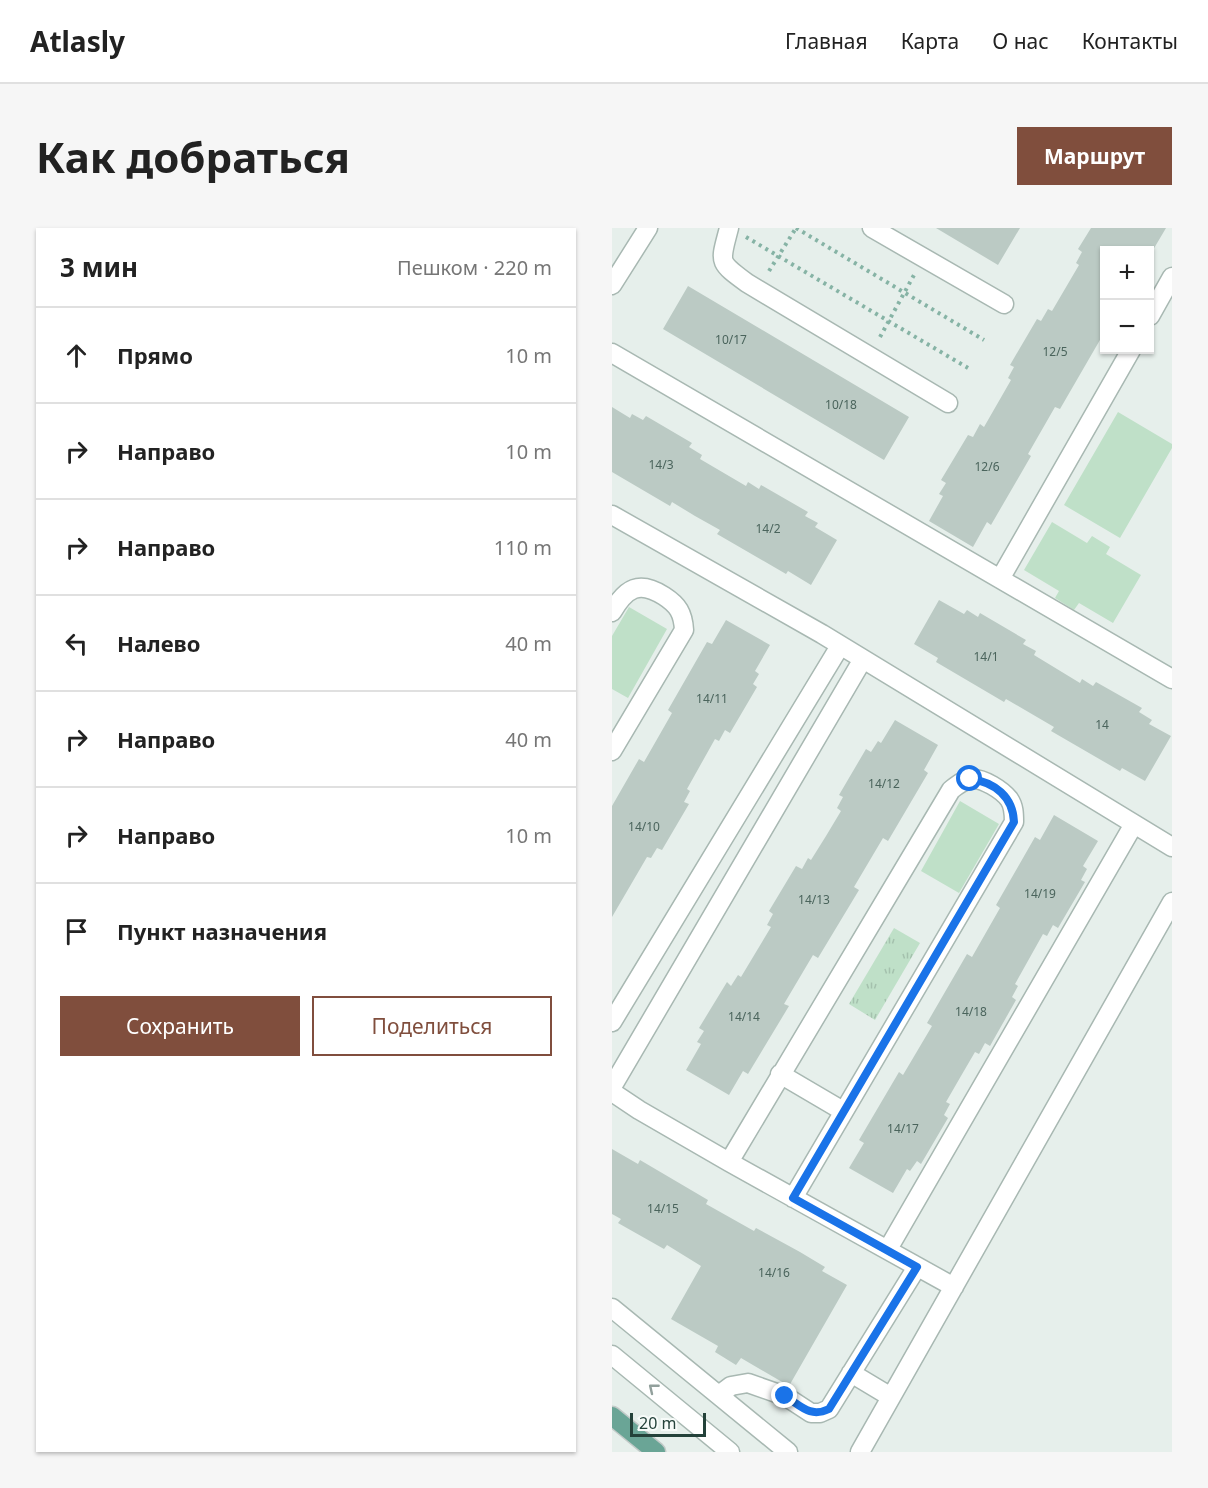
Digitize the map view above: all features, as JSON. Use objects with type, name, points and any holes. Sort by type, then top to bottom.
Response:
[{"type":"main road","points":[[612,1416],[656,1452]]},
{"type":"street","points":[[612,285],[648,228]]},
{"type":"street","points":[[872,228],[1004,304]]},
{"type":"street","points":[[735,231],[722,257],[724,266],[758,290],[948,403]]},
{"type":"street","points":[[1154,308],[1172,277]]},
{"type":"street","points":[[612,353],[1172,679]]},
{"type":"street","points":[[1000,579],[1129,354]]},
{"type":"street","points":[[612,515],[863,659],[1172,848]]},
{"type":"street","points":[[612,612],[620,598],[629,591],[640,587],[652,588],[679,607],[684,630],[612,752]]},
{"type":"street","points":[[612,1022],[840,646]]},
{"type":"street","points":[[612,1087],[863,659]]},
{"type":"street","points":[[729,1162],[951,790],[959,783],[970,779],[982,780],[1009,799],[1014,822],[793,1198]]},
{"type":"street","points":[[888,1249],[1134,824]]},
{"type":"street","points":[[860,1452],[1172,902]]},
{"type":"street","points":[[780,1074],[843,1112]]},
{"type":"street","points":[[612,1092],[729,1162],[954,1287]]},
{"type":"street","points":[[719,1395],[731,1386],[748,1383],[785,1396],[811,1413],[820,1413],[829,1409],[917,1267]]},
{"type":"street","points":[[612,1308],[788,1452]]},
{"type":"street","points":[[612,1355],[730,1452]]},
{"type":"street","points":[[851,1373],[891,1397]]},
{"type":"path","points":[[758,290],[796,228],[984,340]]},
{"type":"path","points":[[735,231],[968,368]]},
{"type":"path","points":[[870,356],[923,258]]},
{"type":"green space","points":[[1118,412],[1172,444],[1172,448],[1120,538],[1064,505]]},
{"type":"green space","points":[[1052,522],[1087,543],[1092,536],[1110,547],[1106,554],[1141,575],[1113,623],[1079,603],[1074,610],[1055,598],[1059,591],[1024,570]]},
{"type":"green space","points":[[629,607],[667,629],[628,698],[612,689],[612,636]]},
{"type":"green space","points":[[960,801],[999,824],[959,893],[921,871]]},
{"type":"green space","points":[[894,928],[920,943],[875,1020],[849,1004]]},
{"type":"building","points":[[936,228],[1020,228],[998,265]]},
{"type":"building","points":[[1091,228],[1166,228],[1154,248],[1154,246],[1100,246],[1100,340],[1060,409],[1055,407],[1028,454],[1031,456],[991,525],[987,522],[973,547],[929,521],[943,496],[939,494],[946,483],[941,480],[968,435],[973,437],[980,424],[984,427],[1011,380],[1008,378],[1014,367],[1010,365],[1037,319],[1041,321],[1048,309],[1052,311],[1079,265],[1076,263],[1082,252],[1078,249]]},
{"type":"building","points":[[688,286],[909,417],[884,460],[663,329]]},
{"type":"building","points":[[612,407],[630,418],[632,414],[643,420],[646,416],[692,443],[689,447],[702,455],[700,459],[746,486],[748,482],[759,489],[761,485],[808,512],[805,516],[818,523],[815,527],[837,540],[811,585],[788,571],[786,574],[717,534],[720,530],[672,502],[670,506],[612,472]]},
{"type":"building","points":[[939,600],[964,614],[967,610],[978,617],[980,613],[1026,640],[1023,644],[1036,651],[1034,655],[1080,683],[1082,679],[1093,686],[1096,682],[1142,708],[1139,712],[1152,720],[1149,724],[1171,736],[1145,781],[1122,768],[1120,771],[1051,731],[1054,727],[1006,699],[1004,702],[936,662],[938,658],[914,644]]},
{"type":"building","points":[[726,620],[770,645],[755,671],[759,674],[753,684],[757,687],[730,733],[725,730],[719,741],[715,739],[687,789],[690,791],[684,802],[689,804],[662,850],[657,848],[651,858],[647,857],[612,917],[612,806],[639,759],[644,762],[672,713],[668,710],[707,642],[712,644]]},
{"type":"building","points":[[895,720],[938,745],[924,770],[928,773],[888,841],[883,838],[854,887],[859,890],[818,958],[813,955],[784,1004],[789,1006],[748,1074],[743,1071],[729,1095],[686,1070],[701,1044],[697,1042],[704,1031],[699,1028],[727,982],[731,986],[738,975],[741,977],[771,927],[767,925],[773,914],[769,911],[796,866],[802,869],[808,858],[811,860],[841,811],[837,808],[843,797],[839,795],[866,749],[871,752],[878,741],[881,743]]},
{"type":"building","points":[[1054,815],[1098,841],[1083,866],[1087,869],[1081,880],[1085,882],[1058,928],[1053,925],[1047,936],[1043,934],[1015,984],[1018,986],[1012,997],[1016,1000],[990,1046],[985,1043],[979,1054],[975,1052],[961,1076],[946,1102],[950,1104],[944,1115],[948,1118],[921,1164],[917,1161],[910,1171],[907,1169],[893,1193],[849,1168],[864,1143],[859,1140],[899,1072],[903,1075],[932,1026],[927,1023],[967,954],[972,957],[1000,908],[996,905],[1035,837],[1040,840]]},
{"type":"building","points":[[612,1149],[638,1164],[640,1160],[708,1200],[706,1204],[754,1231],[756,1228],[800,1252],[825,1267],[822,1271],[847,1285],[789,1386],[741,1358],[736,1365],[715,1352],[718,1346],[671,1319],[701,1266],[667,1245],[664,1249],[618,1223],[621,1219],[612,1214]]},
{"type":"route","points":[[785,1396],[811,1413],[820,1413],[829,1409],[917,1267],[793,1198],[1014,822],[1009,799],[982,780],[970,779]]}]
